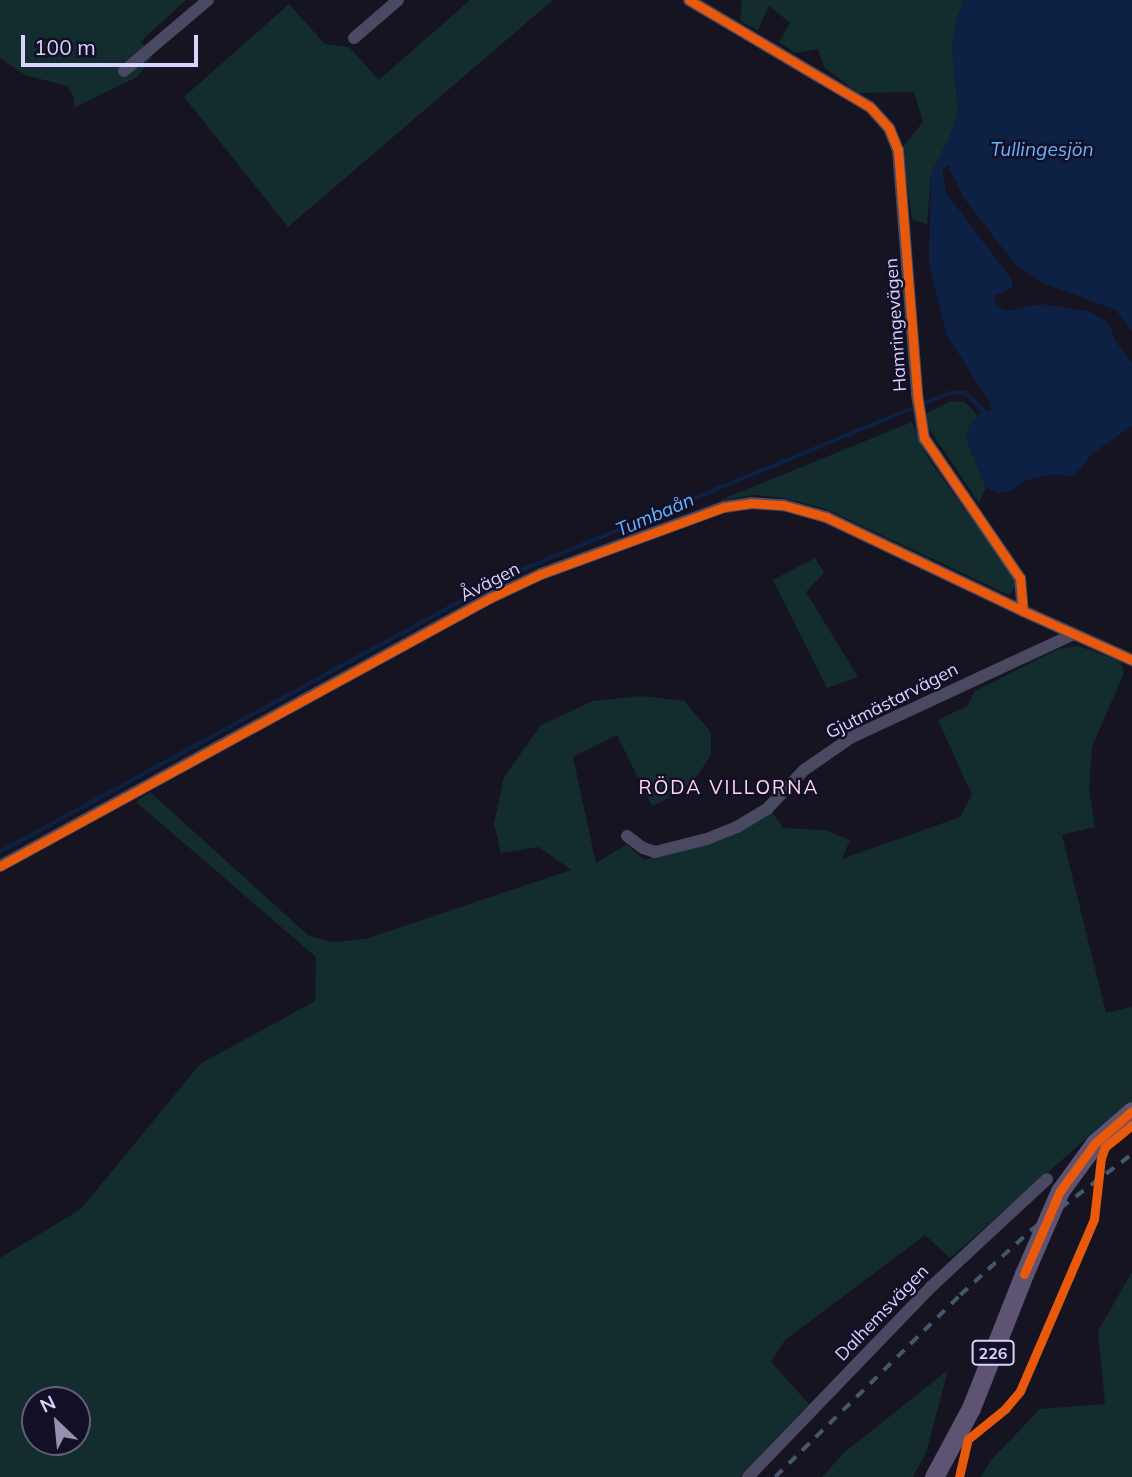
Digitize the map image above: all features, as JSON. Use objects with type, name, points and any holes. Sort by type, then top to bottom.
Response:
[{"type":"main road","name":"226","points":[[934,1477],[971,1408],[1024,1274],[1054,1185],[1095,1143],[1132,1111]]},
{"type":"street","points":[[124,71],[208,0]]},
{"type":"street","points":[[354,38],[398,0]]},
{"type":"street","name":"Hamringevägen","points":[[689,0],[870,107],[889,128],[898,150],[920,424],[932,453],[1020,578],[1023,611]]},
{"type":"street","name":"Åvägen","points":[[0,866],[490,598],[541,574],[723,507],[751,503],[783,505],[825,516],[1023,611]]},
{"type":"street","points":[[1023,611],[1132,660]]},
{"type":"street","name":"Gjutmästarvägen","points":[[627,836],[643,848],[655,852],[707,839],[737,827],[767,809],[804,770],[852,737],[1072,635]]},
{"type":"street","name":"Dalhemsvägen","points":[[748,1477],[932,1286],[1054,1185]]},
{"type":"green space","points":[[0,0],[186,0],[141,41],[152,57],[137,77],[74,108],[74,98],[67,86],[25,75],[0,58]]},
{"type":"green space","points":[[470,0],[553,0],[288,227],[184,97],[289,4],[325,44],[349,47],[379,80]]},
{"type":"green space","points":[[742,0],[964,0],[957,17],[952,47],[958,111],[950,136],[931,174],[927,225],[912,219],[902,148],[923,122],[914,92],[858,93],[824,67],[818,49],[795,53],[779,42],[790,23],[769,6],[758,30],[740,21]]},
{"type":"green space","points":[[951,401],[965,402],[978,416],[970,425],[966,438],[986,488],[979,503],[927,426],[925,414]]},
{"type":"green space","points":[[912,422],[928,458],[1018,583],[1009,595],[826,509],[784,498],[754,495],[718,501]]},
{"type":"green space","points":[[815,558],[824,573],[806,592],[858,677],[827,688],[773,580]]},
{"type":"green space","points":[[1079,646],[1120,661],[1124,673],[1092,747],[1089,790],[1095,827],[1062,835],[1106,1013],[1132,1007],[1132,1103],[1103,1124],[950,1258],[925,1235],[785,1340],[771,1362],[809,1404],[740,1477],[0,1477],[0,1258],[81,1209],[200,1064],[315,1001],[316,957],[136,802],[150,792],[309,936],[333,942],[365,939],[571,870],[539,847],[501,853],[494,824],[504,777],[541,725],[593,701],[641,696],[684,701],[711,732],[711,755],[689,788],[652,806],[617,735],[573,757],[596,863],[627,844],[644,860],[705,844],[772,812],[783,828],[824,830],[850,840],[842,859],[960,817],[972,795],[938,720],[967,706],[975,691],[1058,649]]},
{"type":"green space","points":[[1132,1272],[1132,1477],[981,1477],[991,1460],[1040,1409],[1105,1404],[1098,1331]]},
{"type":"green space","points":[[948,1370],[926,1453],[913,1477],[822,1477],[845,1452]]},
{"type":"water","name":"Tullingesjön","points":[[964,0],[1132,0],[1132,332],[1116,310],[1043,283],[1014,263],[964,198],[948,165],[942,170],[946,193],[1013,281],[1012,288],[994,296],[997,307],[1008,311],[1041,304],[1090,312],[1108,322],[1116,342],[1132,363],[1132,426],[1092,454],[1074,476],[1048,475],[1027,480],[1012,490],[999,493],[986,488],[966,438],[970,425],[983,410],[991,411],[990,403],[946,334],[929,262],[931,174],[950,136],[958,111],[952,47],[957,17]]},
{"type":"waterway","name":"Tumbaån","points":[[923,404],[949,393],[966,393],[983,410]]},
{"type":"waterway","name":"Tumbaån","points":[[0,852],[507,576],[916,407]]},
{"type":"railway","points":[[775,1477],[960,1295],[1030,1231],[1132,1154]]},
{"type":"cycle path","points":[[689,0],[870,107],[889,128],[898,150],[917,394],[924,438],[1020,578],[1023,611],[1132,660]]},
{"type":"cycle path","points":[[0,866],[490,598],[541,574],[724,507],[751,503],[783,505],[826,517],[1023,611]]},
{"type":"cycle path","points":[[1024,1274],[1060,1191],[1095,1143],[1132,1111]]},
{"type":"cycle path","points":[[959,1477],[968,1439],[1005,1409],[1020,1391],[1094,1219],[1101,1158],[1105,1147],[1132,1125]]},
{"type":"district","name":"RÖDA VILLORNA","points":[[729,788]]}]
